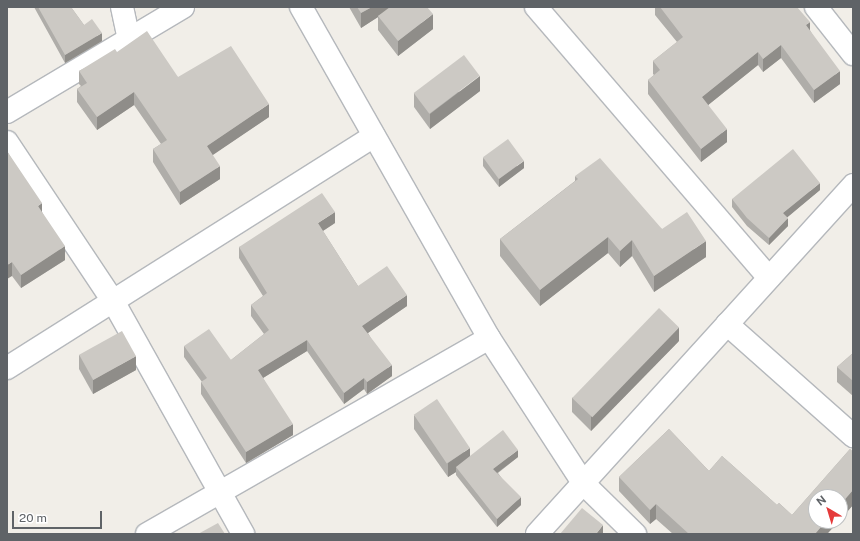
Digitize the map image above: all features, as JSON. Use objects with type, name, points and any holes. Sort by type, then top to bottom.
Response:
[{"type":"street","points":[[122,7],[129,39]]},
{"type":"street","points":[[7,112],[183,7]]},
{"type":"street","points":[[301,7],[489,338],[583,483],[635,534]]},
{"type":"street","points":[[536,7],[769,278]]},
{"type":"street","points":[[816,7],[853,54]]},
{"type":"street","points":[[7,368],[374,136]]},
{"type":"street","points":[[7,142],[113,301],[243,534]]},
{"type":"street","points":[[537,534],[853,185]]},
{"type":"street","points":[[727,324],[853,436]]},
{"type":"street","points":[[147,534],[489,338]]},
{"type":"building","points":[[38,7],[71,7],[84,25],[92,19],[102,33],[65,55]]},
{"type":"building","points":[[357,7],[372,7],[361,13]]},
{"type":"building","points":[[390,7],[427,7],[433,14],[398,41],[378,16]]},
{"type":"building","points":[[660,7],[797,7],[810,22],[806,25],[840,71],[814,90],[781,45],[763,59],[758,52],[702,97],[727,129],[701,149],[648,80],[660,70],[653,61],[683,37]]},
{"type":"building","points":[[147,31],[178,77],[231,46],[269,104],[207,146],[220,166],[180,192],[153,149],[167,140],[134,92],[97,117],[77,89],[87,83],[79,71],[115,49],[117,52]]},
{"type":"building","points":[[464,55],[480,76],[429,114],[414,93]]},
{"type":"building","points":[[508,139],[524,161],[499,179],[483,157]]},
{"type":"building","points":[[793,149],[820,183],[783,213],[788,218],[769,238],[747,218],[732,199]]},
{"type":"building","points":[[7,151],[42,203],[38,206],[65,246],[21,275],[12,262],[7,265]]},
{"type":"building","points":[[600,158],[662,229],[687,212],[706,241],[654,276],[632,240],[620,251],[608,237],[540,290],[500,239],[578,179],[575,176]]},
{"type":"building","points":[[322,193],[335,212],[318,223],[358,286],[387,266],[407,295],[362,326],[392,365],[367,382],[364,378],[344,393],[307,340],[258,370],[293,424],[246,452],[201,382],[207,378],[184,346],[209,329],[231,360],[269,330],[251,305],[267,293],[239,247]]},
{"type":"building","points":[[659,308],[679,327],[592,417],[572,398]]},
{"type":"building","points":[[122,331],[136,356],[93,380],[79,355]]},
{"type":"building","points":[[853,353],[853,381],[837,367]]},
{"type":"building","points":[[437,399],[470,448],[447,464],[414,415]]},
{"type":"building","points":[[669,429],[709,471],[722,456],[777,505],[779,503],[792,515],[808,497],[808,529],[819,529],[815,534],[689,534],[656,504],[650,510],[619,477]]},
{"type":"building","points":[[503,430],[518,450],[493,469],[521,497],[497,519],[456,467]]},
{"type":"building","points":[[850,449],[853,452],[853,490],[848,496],[848,489],[815,489]]},
{"type":"building","points":[[582,508],[603,525],[596,534],[560,534]]},
{"type":"building","points":[[218,523],[225,534],[198,534]]}]
